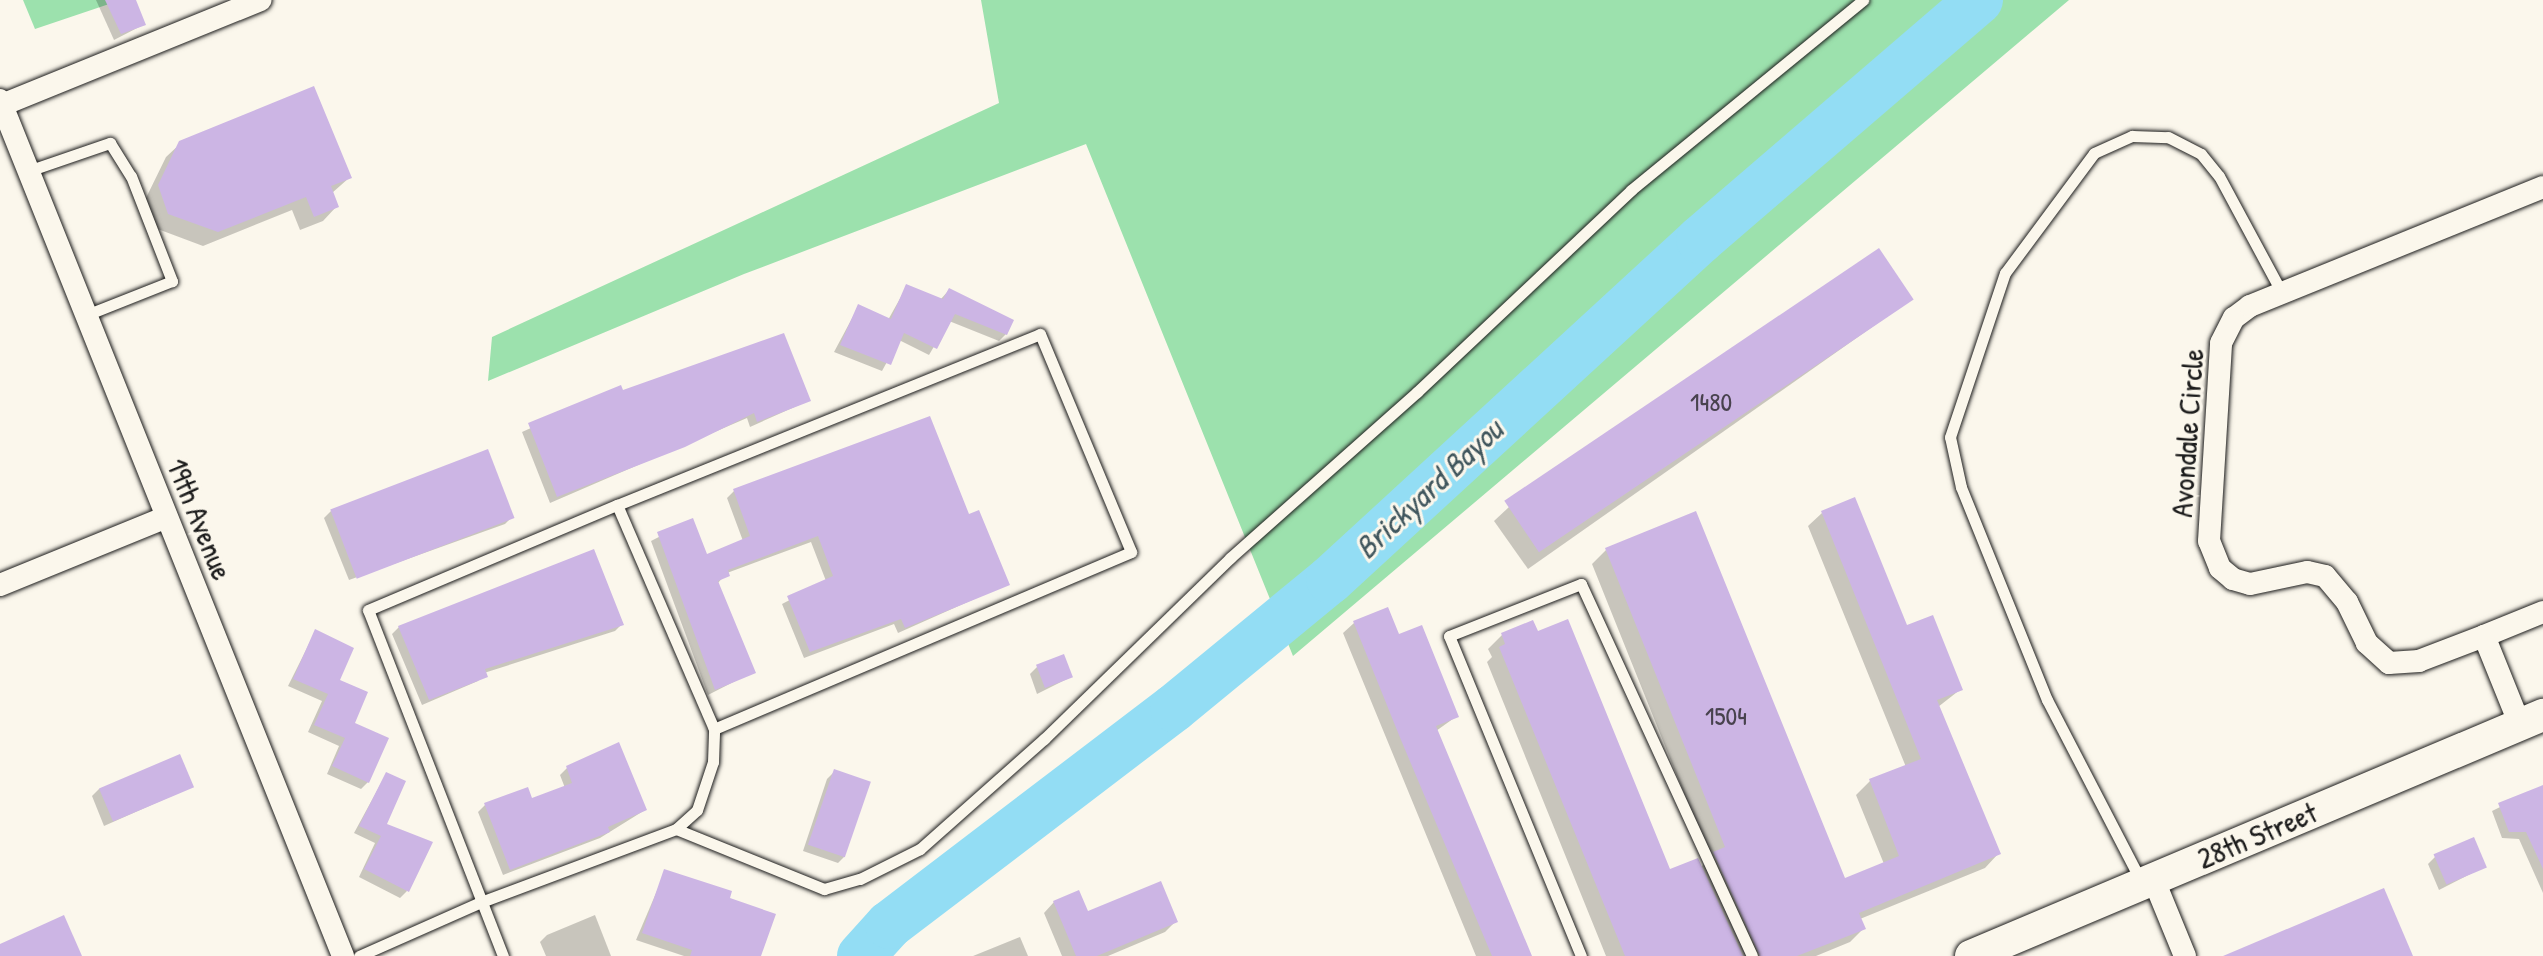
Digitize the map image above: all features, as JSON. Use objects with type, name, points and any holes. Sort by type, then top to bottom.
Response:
[{"type":"main road","name":"28th Street","points":[[1971,956],[2532,720]]},
{"type":"street","points":[[1,102],[261,0]]},
{"type":"street","name":"19th Avenue","points":[[1,102],[343,956]]},
{"type":"street","name":"Avondale Circle","points":[[2543,187],[2282,293],[2234,318],[2221,343],[2209,541],[2213,556],[2233,579],[2250,584],[2307,572],[2325,576],[2347,602],[2367,643],[2389,663],[2419,661],[2543,612]]},
{"type":"street","points":[[0,585],[167,517]]},
{"type":"street","points":[[2484,636],[2532,720]]},
{"type":"street","points":[[2148,881],[2185,956]]},
{"type":"lane","points":[[676,829],[824,889],[860,879],[920,849],[1044,739],[1230,558],[1417,392],[1631,190],[1863,0]]},
{"type":"lane","points":[[2148,881],[2047,700],[1961,487],[1950,437],[2005,273],[2094,153],[2132,136],[2168,137],[2201,154],[2219,176],[2282,293]]},
{"type":"lane","points":[[28,171],[110,143],[131,176],[172,281],[86,315]]},
{"type":"lane","points":[[503,956],[368,610],[617,505],[1040,334],[1131,552],[714,729]]},
{"type":"lane","points":[[359,956],[481,902],[676,829],[697,810],[713,762],[714,729],[617,505]]},
{"type":"lane","points":[[1581,956],[1449,636],[1581,584],[1752,956]]},
{"type":"green space","points":[[23,0],[121,0],[35,29]]},
{"type":"green space","points":[[981,0],[2069,0],[1293,656],[1086,144],[744,274],[488,381],[492,337],[999,103]]},
{"type":"building","points":[[105,0],[136,0],[146,25],[121,34]]},
{"type":"building","points":[[314,86],[352,178],[331,186],[339,207],[314,217],[306,197],[218,232],[168,214],[158,185],[179,141]]},
{"type":"building","points":[[1879,248],[1914,299],[1539,552],[1504,501]]},
{"type":"building","points":[[906,284],[943,299],[949,288],[1014,320],[1007,335],[955,314],[937,349],[904,333],[891,365],[840,345],[858,304],[891,319]]},
{"type":"building","points":[[784,333],[811,401],[757,422],[754,413],[685,447],[557,497],[528,423],[621,385],[623,390]]},
{"type":"building","points":[[930,416],[969,514],[979,510],[1010,585],[905,628],[901,619],[810,652],[787,596],[833,576],[818,536],[728,570],[730,576],[718,581],[756,673],[715,690],[657,532],[693,518],[707,554],[750,536],[733,489]]},
{"type":"building","points":[[488,449],[515,518],[357,579],[330,510]]},
{"type":"building","points":[[1855,497],[1907,625],[1933,615],[1963,690],[1937,700],[2001,854],[1859,913],[1866,929],[1797,956],[1760,956],[1713,852],[1725,847],[1605,548],[1696,511],[1845,878],[1899,856],[1869,779],[1921,759],[1821,511]]},
{"type":"building","points":[[594,549],[624,625],[485,669],[488,677],[429,700],[398,626]]},
{"type":"building","points":[[1388,607],[1399,634],[1422,625],[1459,717],[1436,726],[1532,956],[1492,956],[1401,740],[1353,621]]},
{"type":"building","points":[[1568,619],[1670,869],[1698,858],[1743,956],[1625,956],[1499,647],[1505,644],[1501,633],[1533,620],[1538,631]]},
{"type":"building","points":[[315,629],[354,648],[340,680],[368,692],[355,723],[389,738],[369,783],[332,766],[345,738],[314,725],[328,694],[293,679]]},
{"type":"building","points":[[1064,654],[1073,677],[1045,688],[1036,665]]},
{"type":"building","points":[[619,742],[647,810],[608,827],[610,832],[510,870],[484,803],[528,787],[532,798],[572,783],[566,766]]},
{"type":"building","points":[[180,754],[194,787],[113,822],[99,788]]},
{"type":"building","points":[[834,769],[871,782],[845,857],[808,845]]},
{"type":"building","points":[[386,772],[406,781],[387,824],[433,842],[409,892],[364,869],[381,836],[359,826]]},
{"type":"building","points":[[2543,785],[2543,869],[2526,832],[2509,832],[2498,803]]},
{"type":"building","points":[[2474,837],[2487,867],[2446,885],[2433,854]]},
{"type":"building","points":[[664,869],[732,891],[730,898],[776,914],[761,956],[690,956],[692,950],[642,933]]},
{"type":"building","points":[[1161,881],[1178,922],[1097,956],[1076,956],[1053,901],[1079,890],[1088,911]]},
{"type":"building","points":[[2384,888],[2413,956],[2223,956]]},
{"type":"building","points":[[64,915],[82,956],[0,956],[0,944]]},
{"type":"waterway","name":"Brickyard Bayou","points":[[861,956],[889,925],[1174,708],[1330,580],[1700,240],[1979,0]]}]
